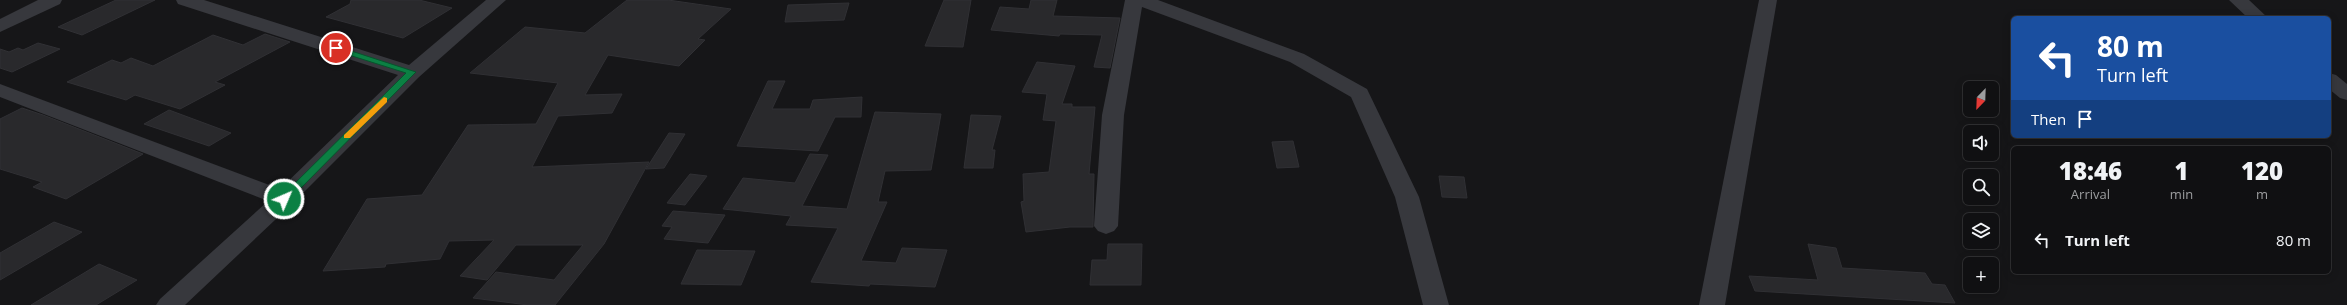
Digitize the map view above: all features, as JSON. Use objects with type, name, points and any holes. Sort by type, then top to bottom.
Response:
[{"type":"street","points":[[0,26],[53,0]]},
{"type":"street","points":[[185,0],[412,72]]},
{"type":"street","points":[[169,305],[284,199],[412,72],[497,0]]},
{"type":"street","points":[[1106,226],[1113,115],[1134,0]]},
{"type":"street","points":[[1141,0],[1297,58],[1360,93],[1407,197],[1436,305]]},
{"type":"street","points":[[1712,305],[1768,0]]},
{"type":"street","points":[[2238,0],[2257,16]]},
{"type":"street","points":[[2331,81],[2347,94]]},
{"type":"street","points":[[0,90],[284,199]]},
{"type":"building","points":[[116,0],[155,0],[82,35],[58,27]]},
{"type":"building","points":[[351,0],[419,0],[452,8],[403,38],[326,17],[350,4]]},
{"type":"building","points":[[627,0],[668,0],[731,9],[698,39],[705,40],[679,66],[608,55],[585,95],[622,94],[612,113],[558,116],[532,167],[649,162],[604,244],[555,305],[528,305],[473,298],[496,272],[554,280],[583,245],[516,245],[487,280],[460,276],[494,240],[449,241],[440,259],[386,264],[385,267],[323,271],[367,199],[422,195],[468,125],[536,124],[558,83],[470,73],[525,27],[585,33]]},
{"type":"building","points":[[944,0],[971,0],[963,47],[925,46]]},
{"type":"building","points":[[1031,0],[1057,0],[1053,16],[1120,18],[1110,68],[1094,67],[1102,35],[1060,34],[1059,36],[991,30],[1000,7],[1029,9]]},
{"type":"building","points":[[849,3],[844,20],[785,22],[788,5]]},
{"type":"building","points":[[265,34],[290,42],[215,82],[225,85],[180,109],[135,95],[126,100],[67,82],[112,60],[121,63],[131,58],[153,66],[213,35],[243,45]]},
{"type":"building","points":[[38,43],[60,49],[12,72],[0,68],[0,49],[9,52],[18,48],[23,50]]},
{"type":"building","points":[[1037,62],[1075,66],[1062,104],[1072,104],[1072,107],[1095,107],[1089,174],[1094,174],[1093,227],[1070,227],[1026,232],[1021,202],[1024,201],[1023,174],[1049,172],[1056,121],[1043,120],[1047,94],[1022,92]]},
{"type":"building","points":[[768,81],[785,81],[772,109],[810,109],[813,100],[862,97],[861,117],[835,117],[818,151],[737,146]]},
{"type":"building","points":[[22,108],[143,154],[66,199],[33,187],[42,182],[0,169],[0,119]]},
{"type":"building","points":[[169,110],[231,133],[209,146],[144,124]]},
{"type":"building","points":[[875,112],[941,114],[931,170],[885,171],[878,202],[887,202],[861,261],[896,263],[902,248],[947,250],[935,287],[870,284],[869,286],[811,282],[838,228],[786,225],[791,216],[723,209],[743,178],[795,183],[810,154],[828,155],[802,206],[847,209]]},
{"type":"building","points":[[971,115],[1001,116],[992,150],[995,150],[993,168],[964,168]]},
{"type":"building","points":[[669,133],[685,134],[664,168],[646,169]]},
{"type":"building","points":[[1293,141],[1299,167],[1277,168],[1272,142]]},
{"type":"building","points":[[690,174],[707,176],[685,205],[667,203]]},
{"type":"building","points":[[1439,176],[1464,177],[1467,198],[1442,197]]},
{"type":"building","points":[[673,211],[725,215],[708,243],[664,239],[672,227],[662,226]]},
{"type":"building","points":[[54,222],[82,232],[0,280],[0,253]]},
{"type":"building","points":[[1108,244],[1142,244],[1141,285],[1090,285],[1092,260],[1107,260]]},
{"type":"building","points":[[1808,244],[1836,248],[1842,268],[1925,273],[1932,284],[1945,285],[1955,303],[1755,291],[1749,276],[1818,280]]},
{"type":"building","points":[[697,250],[755,251],[741,285],[681,284]]},
{"type":"building","points":[[99,264],[137,280],[96,305],[31,305]]},
{"type":"slow traffic","points":[[347,137],[384,100]]},
{"type":"route","points":[[284,199],[412,72],[336,48]]}]
